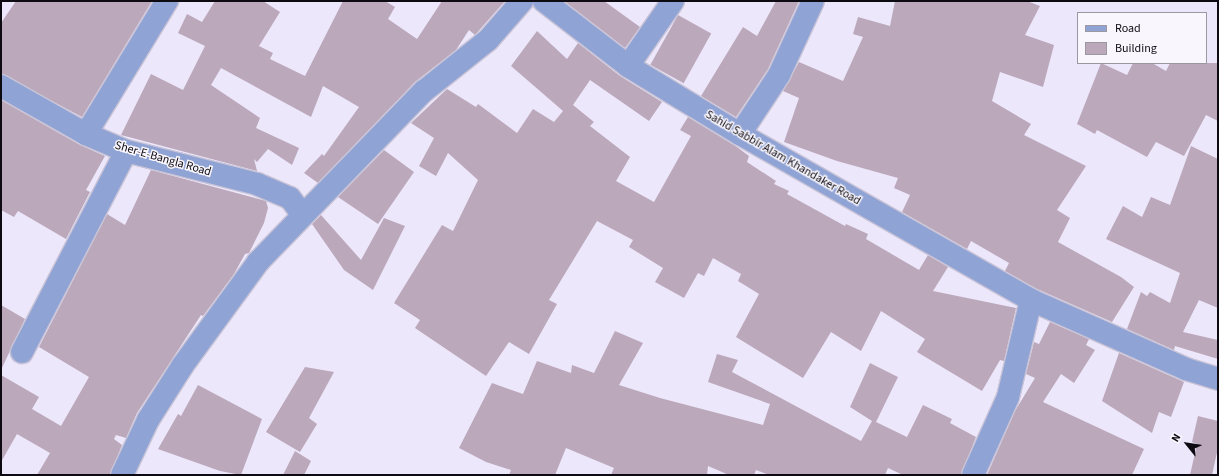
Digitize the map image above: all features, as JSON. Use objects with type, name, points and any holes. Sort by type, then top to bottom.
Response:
[{"type":"street","points":[[86,134],[167,1]]},
{"type":"street","points":[[122,475],[148,420],[182,365],[258,262],[424,91],[488,40],[522,1]]},
{"type":"street","name":"Sahid Sabbir Alam Khandaker Road","points":[[544,1],[628,66],[740,134],[1031,300],[1186,369],[1218,379]]},
{"type":"street","points":[[628,66],[673,1]]},
{"type":"street","points":[[740,134],[779,76],[813,1]]},
{"type":"street","name":"Sher-E-Bangla Road","points":[[1,86],[86,134],[126,150],[257,184],[290,198],[303,215]]},
{"type":"street","points":[[22,352],[126,150]]},
{"type":"street","points":[[973,475],[1008,397],[1031,300]]},
{"type":"building","points":[[16,1],[152,1],[82,117],[1,74],[1,23]]},
{"type":"building","points":[[215,1],[263,1],[280,12],[259,46],[273,53],[270,59],[305,76],[343,1],[385,1],[395,7],[388,19],[417,39],[442,1],[505,1],[475,35],[469,30],[456,50],[415,82],[318,183],[304,173],[322,154],[324,156],[359,107],[323,86],[311,117],[221,68],[211,85],[260,118],[256,128],[299,148],[292,165],[268,149],[257,162],[254,159],[257,171],[121,135],[151,74],[183,90],[205,46],[178,33],[187,14],[202,22]]},
{"type":"building","points":[[564,1],[604,1],[640,27],[625,48]]},
{"type":"building","points":[[776,1],[799,1],[768,69],[736,117],[701,96],[743,27],[757,36]]},
{"type":"building","points":[[895,1],[1027,1],[1040,6],[1025,35],[1054,45],[1043,87],[1000,72],[992,101],[1031,124],[1024,135],[1086,166],[1057,210],[1070,218],[1058,242],[1121,277],[1134,287],[1112,322],[1037,289],[1005,271],[1009,263],[971,241],[967,249],[902,212],[910,195],[894,188],[898,178],[837,161],[784,142],[799,98],[783,91],[799,62],[843,81],[863,37],[853,34],[858,17],[890,26]]},
{"type":"building","points":[[678,15],[711,33],[684,83],[650,65]]},
{"type":"building","points":[[537,31],[567,59],[578,43],[620,76],[662,102],[649,121],[590,80],[573,105],[594,122],[590,126],[630,157],[616,181],[654,202],[691,136],[680,130],[688,117],[749,156],[747,162],[776,181],[774,184],[789,191],[787,194],[845,226],[846,224],[868,234],[866,239],[919,270],[928,255],[948,267],[933,291],[1016,308],[1004,361],[1000,360],[982,391],[917,352],[925,339],[881,311],[861,351],[831,332],[803,378],[736,337],[759,294],[738,281],[741,274],[713,258],[704,276],[698,273],[684,298],[655,282],[663,268],[629,247],[633,240],[597,221],[549,300],[557,304],[529,354],[509,342],[486,376],[415,328],[420,320],[394,303],[442,225],[453,231],[478,180],[448,153],[436,176],[419,166],[434,138],[411,123],[447,89],[476,107],[478,104],[517,133],[533,109],[554,122],[563,111],[511,66]]},
{"type":"building","points":[[1218,63],[1218,121],[1206,115],[1184,156],[1156,142],[1147,157],[1097,130],[1095,134],[1077,124],[1101,64],[1127,75],[1132,64],[1154,64],[1166,71],[1170,64]]},
{"type":"building","points":[[1,100],[80,145],[105,156],[86,190],[90,192],[66,239],[18,211],[14,217],[1,210]]},
{"type":"building","points":[[1191,146],[1218,159],[1218,308],[1199,300],[1183,332],[1218,340],[1218,359],[1175,346],[1174,350],[1127,329],[1141,292],[1147,296],[1150,292],[1170,303],[1180,273],[1106,239],[1123,206],[1142,217],[1151,197],[1170,205]]},
{"type":"building","points":[[384,150],[414,172],[378,224],[338,197]]},
{"type":"building","points":[[151,170],[266,201],[268,208],[264,223],[249,253],[245,254],[234,274],[203,316],[201,315],[137,413],[126,438],[116,435],[114,439],[122,445],[110,475],[37,475],[50,453],[17,434],[1,462],[1,375],[39,397],[32,409],[61,426],[89,377],[39,347],[107,214],[125,225]]},
{"type":"building","points":[[321,215],[361,260],[384,218],[405,226],[373,290],[344,270],[312,224]]},
{"type":"building","points":[[1,305],[25,319],[1,370]]},
{"type":"building","points":[[1050,322],[1089,339],[1086,345],[1095,350],[1074,383],[1061,374],[1043,402],[1144,449],[1132,475],[987,475],[1015,411],[1035,378],[1026,374],[1034,342],[1039,344]]},
{"type":"building","points":[[615,331],[643,343],[619,385],[660,398],[763,425],[770,404],[708,382],[717,354],[738,360],[732,372],[861,441],[872,421],[850,407],[870,363],[898,377],[876,422],[907,437],[923,405],[952,419],[950,423],[976,437],[961,475],[903,475],[888,468],[885,475],[769,475],[756,470],[754,475],[729,475],[708,466],[707,475],[611,475],[614,468],[566,448],[555,475],[509,475],[511,470],[486,462],[459,448],[492,383],[523,394],[537,361],[571,373],[572,365],[594,373]]},
{"type":"building","points":[[1119,353],[1184,382],[1171,417],[1159,412],[1152,433],[1102,401]]},
{"type":"building","points":[[305,367],[334,372],[309,418],[317,424],[300,452],[266,432]]},
{"type":"building","points":[[198,385],[262,419],[241,475],[220,471],[158,449],[178,414],[181,416]]},
{"type":"building","points":[[1198,416],[1218,421],[1218,448],[1212,475],[1190,475],[1197,444],[1192,442]]},
{"type":"building","points":[[295,451],[311,461],[304,475],[283,475]]}]
